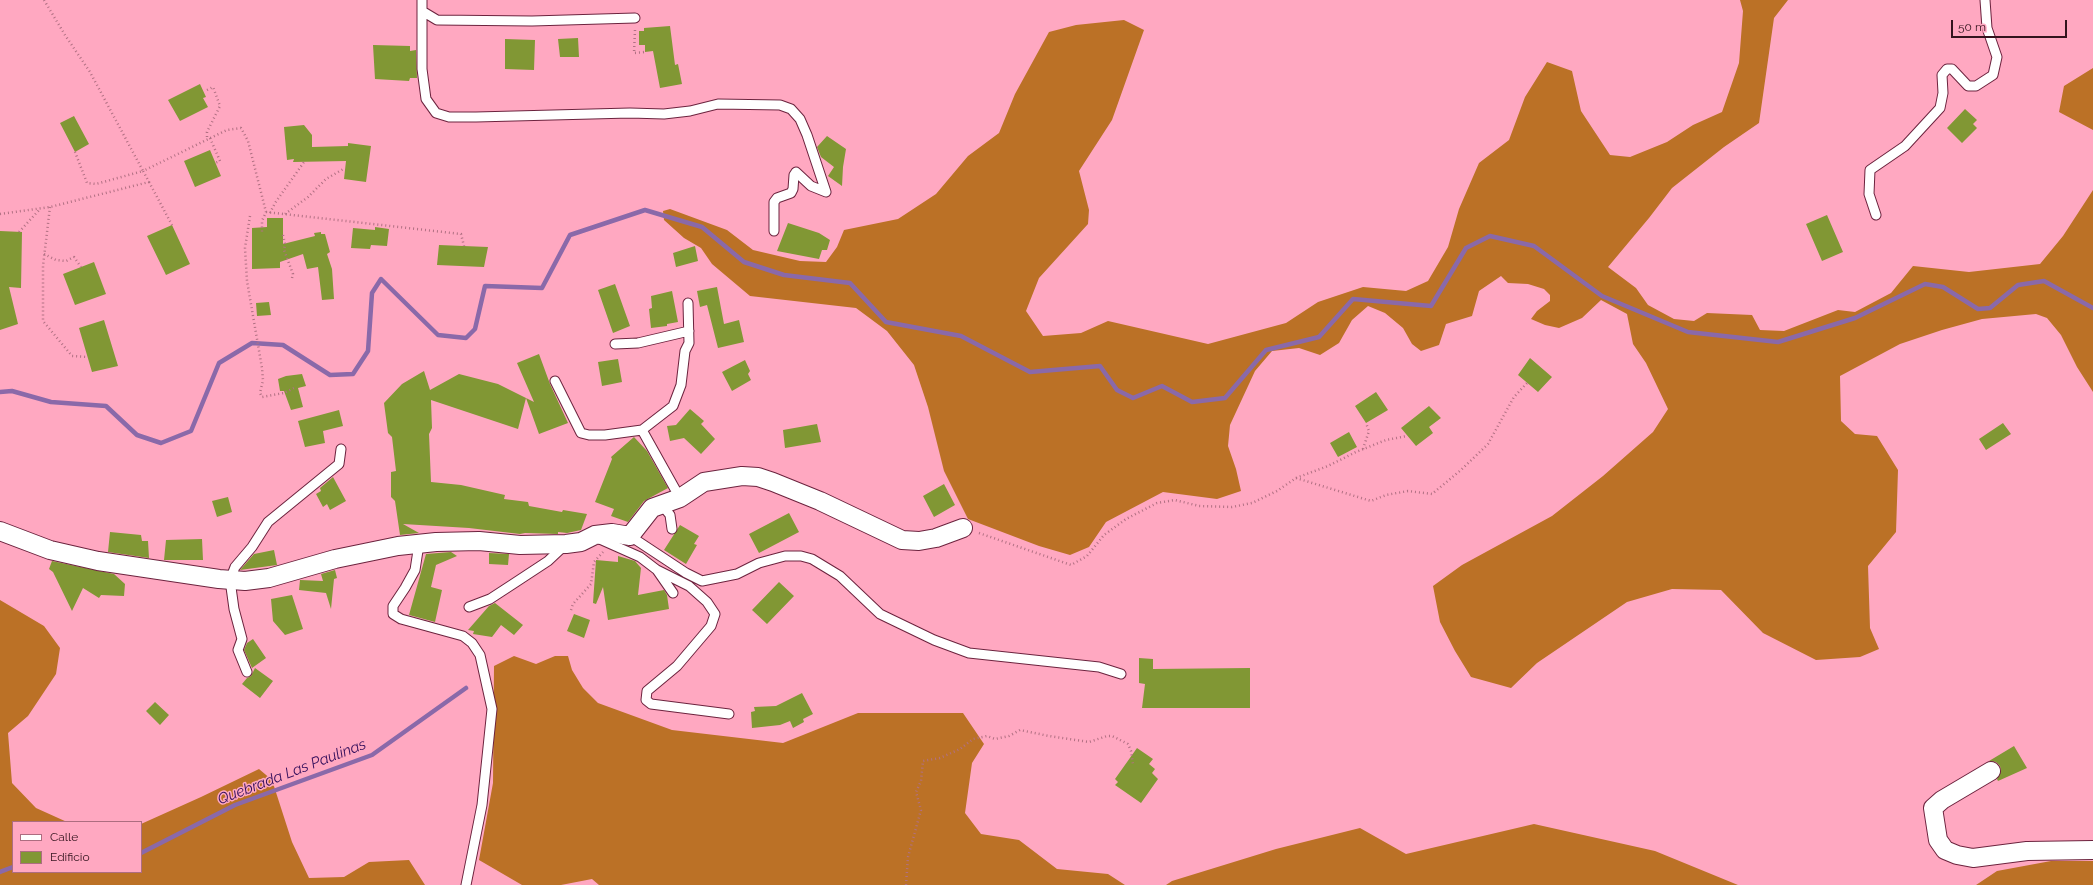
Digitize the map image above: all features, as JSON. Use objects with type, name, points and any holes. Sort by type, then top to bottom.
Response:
[{"type":"street","points":[[0,531],[50,550],[98,561],[245,581],[269,578],[334,558],[419,544],[479,540],[520,545],[566,544],[581,542],[593,536],[612,533],[630,536],[652,508],[680,498],[704,482],[723,478],[758,477],[820,501],[902,540],[919,541],[936,538],[963,528]]},
{"type":"street","points":[[1991,771],[1942,800],[1933,808],[1938,840],[1945,850],[1957,855],[1973,858],[2027,851],[2093,850]]},
{"type":"lane","points":[[422,0],[422,69],[426,100],[436,114],[449,117],[630,112],[664,114],[690,111],[718,104],[780,105],[791,109],[800,119],[807,135],[826,192],[812,186],[796,172],[794,175],[794,189],[791,193],[777,198],[774,202],[774,231]]},
{"type":"lane","points":[[1876,215],[1869,194],[1870,170],[1905,146],[1940,108],[1943,93],[1942,75],[1947,69],[1952,69],[1968,86],[1976,86],[1993,75],[1997,57],[1987,28],[1985,0]]},
{"type":"lane","points":[[422,11],[437,20],[532,21],[635,18]]},
{"type":"lane","points":[[555,381],[581,433],[588,436],[642,430],[673,406],[681,384],[689,331],[688,303]]},
{"type":"lane","points":[[615,344],[638,343],[689,331]]},
{"type":"lane","points":[[642,430],[680,498]]},
{"type":"lane","points":[[247,672],[238,650],[242,639],[234,609],[230,580],[235,567],[252,547],[268,522],[339,464],[341,448]]},
{"type":"lane","points":[[662,505],[670,515],[672,529]]},
{"type":"lane","points":[[593,536],[640,557],[657,570],[689,586],[707,602],[716,614],[710,626],[677,666],[648,691],[646,700],[651,704],[729,714]]},
{"type":"lane","points":[[630,536],[679,569],[702,581],[737,574],[759,563],[785,556],[801,556],[812,559],[840,576],[880,614],[934,640],[969,653],[1099,667],[1120,674]]},
{"type":"lane","points":[[419,544],[415,570],[405,588],[392,606],[393,614],[401,619],[463,636],[472,643],[480,655],[492,709],[482,805],[466,885]]},
{"type":"lane","points":[[469,607],[490,598],[513,584],[548,561],[566,544]]},
{"type":"lane","points":[[657,570],[673,593]]},
{"type":"path","points":[[44,0],[90,72],[172,225]]},
{"type":"path","points":[[635,18],[634,53],[645,52]]},
{"type":"path","points":[[207,90],[213,87],[220,106],[207,132],[208,139],[220,161],[215,163]]},
{"type":"path","points":[[75,152],[87,182],[96,184],[143,171],[227,130],[241,128],[248,141],[266,212],[262,221],[262,233]]},
{"type":"path","points":[[270,213],[275,203],[304,162]]},
{"type":"path","points":[[284,214],[308,197],[326,179],[345,168]]},
{"type":"path","points":[[0,214],[50,207],[149,182]]},
{"type":"path","points":[[50,207],[44,254],[43,321],[72,356],[87,357]]},
{"type":"path","points":[[19,232],[40,209]]},
{"type":"path","points":[[266,212],[461,234],[464,246]]},
{"type":"path","points":[[250,216],[245,248],[247,281],[262,368],[263,380],[260,393],[262,397],[284,393],[294,388]]},
{"type":"path","points":[[283,235],[286,244],[284,250],[293,274],[292,278]]},
{"type":"path","points":[[44,254],[56,260],[66,261],[74,256],[81,267]]},
{"type":"path","points":[[1296,478],[1371,501],[1386,495],[1408,491],[1432,494],[1461,470],[1488,444],[1514,397],[1527,383]]},
{"type":"path","points":[[1363,450],[1369,431],[1366,423]]},
{"type":"path","points":[[963,528],[1071,565],[1088,556],[1104,535],[1145,508],[1157,503],[1175,500],[1199,506],[1232,507],[1252,503],[1277,491],[1296,478],[1328,466],[1386,440],[1407,436]]},
{"type":"path","points":[[571,610],[573,604],[591,584],[594,562],[609,544]]},
{"type":"path","points":[[906,885],[908,857],[921,810],[916,792],[921,781],[923,761],[940,758],[960,749],[973,739],[987,736],[995,739],[1009,736],[1020,730],[1030,730],[1049,736],[1089,742],[1107,736],[1112,736],[1128,744],[1131,751],[1133,764]]},
{"type":"shaded area","points":[[1740,0],[1788,0],[1774,18],[1759,123],[1724,147],[1672,188],[1608,267],[1636,288],[1648,305],[1674,319],[1694,321],[1707,313],[1752,315],[1760,330],[1784,331],[1838,310],[1855,312],[1891,293],[1913,266],[1969,272],[2040,264],[2063,236],[2093,190],[2093,392],[2077,367],[2061,335],[2047,318],[2036,314],[1982,319],[1942,330],[1900,344],[1840,376],[1841,421],[1855,434],[1877,436],[1898,470],[1896,532],[1868,566],[1870,628],[1879,649],[1860,657],[1816,660],[1763,633],[1721,590],[1672,589],[1627,602],[1537,663],[1511,688],[1471,677],[1440,622],[1433,586],[1462,565],[1552,516],[1603,476],[1653,432],[1668,409],[1646,363],[1633,344],[1627,314],[1601,300],[1582,318],[1559,328],[1545,325],[1531,319],[1537,311],[1550,301],[1550,295],[1544,289],[1528,284],[1508,283],[1501,276],[1479,291],[1472,316],[1446,324],[1439,345],[1421,351],[1412,344],[1403,328],[1385,313],[1368,306],[1352,320],[1339,343],[1320,355],[1299,348],[1272,351],[1255,371],[1230,425],[1228,446],[1236,469],[1241,491],[1217,499],[1163,492],[1106,522],[1089,547],[1070,555],[1039,546],[968,519],[944,471],[928,407],[914,365],[887,331],[856,308],[750,296],[712,264],[701,248],[684,238],[664,220],[663,211],[670,209],[727,230],[753,250],[800,261],[826,262],[837,247],[844,230],[898,219],[936,194],[968,156],[999,133],[1015,94],[1049,32],[1076,25],[1124,20],[1144,30],[1112,120],[1079,171],[1089,210],[1088,224],[1039,278],[1026,311],[1043,336],[1081,333],[1108,321],[1208,344],[1286,323],[1318,302],[1363,287],[1406,291],[1428,281],[1448,247],[1459,209],[1479,163],[1509,140],[1525,97],[1547,62],[1572,71],[1581,111],[1610,155],[1630,157],[1667,142],[1693,125],[1722,112],[1739,63],[1743,11]]},
{"type":"shaded area","points":[[2093,68],[2093,130],[2059,112],[2064,86]]},
{"type":"shaded area","points":[[0,600],[44,626],[60,648],[56,674],[28,716],[8,733],[12,783],[36,808],[65,821],[12,821],[12,873],[142,873],[142,824],[259,769],[272,780],[292,842],[309,878],[344,877],[369,862],[409,860],[425,885],[0,885]]},
{"type":"shaded area","points":[[514,656],[536,664],[555,656],[568,656],[572,670],[583,688],[598,703],[672,730],[783,743],[858,713],[963,713],[984,744],[972,763],[965,813],[981,834],[1019,840],[1057,869],[1108,874],[1125,885],[599,885],[592,879],[561,885],[522,885],[479,860],[493,783],[494,666]]},
{"type":"shaded area","points":[[1534,824],[1655,851],[1738,885],[1166,885],[1172,881],[1276,849],[1360,828],[1406,854]]},
{"type":"shaded area","points":[[2051,861],[2093,861],[2093,885],[1976,885],[1997,871]]},
{"type":"building","points":[[670,26],[675,65],[678,64],[682,84],[660,88],[653,51],[645,52],[645,45],[639,45],[639,31],[644,31],[644,28]]},
{"type":"building","points":[[578,38],[579,57],[560,57],[558,39]]},
{"type":"building","points":[[505,39],[535,40],[534,70],[505,69]]},
{"type":"building","points":[[373,45],[410,46],[410,51],[416,50],[417,78],[410,78],[409,81],[375,79]]},
{"type":"building","points":[[200,84],[206,97],[203,98],[208,107],[180,121],[168,100]]},
{"type":"building","points":[[1965,109],[1977,120],[1973,124],[1977,128],[1962,143],[1947,128]]},
{"type":"building","points":[[74,116],[89,144],[75,152],[60,123]]},
{"type":"building","points":[[304,125],[312,135],[312,147],[348,146],[348,143],[371,146],[366,182],[344,179],[346,161],[293,162],[294,159],[287,160],[284,127]]},
{"type":"building","points":[[827,136],[846,149],[842,186],[828,176],[834,167],[821,157],[817,147]]},
{"type":"building","points":[[210,150],[221,176],[195,187],[184,161]]},
{"type":"building","points":[[1827,215],[1843,252],[1822,261],[1806,224]]},
{"type":"building","points":[[267,218],[283,218],[283,244],[315,236],[314,233],[321,232],[321,234],[325,234],[330,252],[327,254],[332,269],[334,299],[322,300],[318,267],[307,269],[303,254],[280,262],[280,268],[252,269],[252,228],[267,227]]},
{"type":"building","points":[[788,223],[819,233],[830,240],[827,250],[822,250],[819,259],[777,251]]},
{"type":"building","points":[[172,225],[190,264],[166,275],[147,236]]},
{"type":"building","points":[[375,227],[389,229],[387,246],[371,245],[370,249],[351,248],[353,228],[375,230]]},
{"type":"building","points":[[0,231],[22,232],[21,288],[9,287],[18,324],[0,330]]},
{"type":"building","points":[[439,245],[488,247],[484,267],[437,265]]},
{"type":"building","points":[[695,246],[698,261],[676,267],[673,253]]},
{"type":"building","points":[[94,262],[106,294],[75,305],[63,274]]},
{"type":"building","points":[[615,284],[630,326],[613,333],[598,290]]},
{"type":"building","points":[[717,287],[724,324],[739,320],[744,342],[718,348],[707,305],[700,307],[697,291]]},
{"type":"building","points":[[672,291],[678,322],[667,324],[667,326],[651,328],[649,309],[652,308],[651,296]]},
{"type":"building","points":[[269,302],[271,315],[257,316],[256,303]]},
{"type":"building","points":[[104,320],[118,366],[92,372],[79,328]]},
{"type":"building","points":[[539,354],[550,384],[568,423],[539,434],[526,398],[534,402],[517,363]]},
{"type":"building","points":[[1530,358],[1552,377],[1538,392],[1518,375]]},
{"type":"building","points":[[618,359],[622,382],[602,386],[598,362]]},
{"type":"building","points":[[745,360],[750,371],[748,374],[751,380],[732,391],[722,372]]},
{"type":"building","points":[[424,371],[430,390],[459,374],[498,384],[526,398],[518,429],[431,400],[432,428],[429,434],[431,482],[461,485],[505,495],[504,499],[528,502],[529,506],[562,512],[563,510],[587,514],[581,530],[567,533],[558,532],[558,534],[520,534],[469,528],[403,524],[419,533],[400,535],[395,501],[391,497],[391,472],[396,471],[392,437],[388,433],[384,403],[402,384]]},
{"type":"building","points":[[302,374],[306,386],[298,388],[303,407],[291,410],[284,391],[280,391],[278,379],[286,376]]},
{"type":"building","points":[[1376,392],[1388,410],[1366,423],[1355,406]]},
{"type":"building","points":[[1429,406],[1441,418],[1429,427],[1433,433],[1416,446],[1401,428]]},
{"type":"building","points":[[690,409],[704,421],[701,424],[715,439],[701,454],[684,438],[670,441],[667,426],[676,425]]},
{"type":"building","points":[[339,410],[343,426],[323,431],[325,443],[305,447],[298,421]]},
{"type":"building","points":[[2003,423],[2011,434],[1986,450],[1979,439]]},
{"type":"building","points":[[817,424],[821,442],[785,448],[783,430]]},
{"type":"building","points":[[1349,432],[1357,447],[1338,457],[1330,443]]},
{"type":"building","points":[[634,437],[647,451],[668,488],[644,501],[628,522],[611,516],[614,509],[595,502],[612,459],[611,457]]},
{"type":"building","points":[[333,477],[346,501],[330,510],[327,504],[323,507],[316,494],[321,491],[320,488]]},
{"type":"building","points":[[944,484],[955,505],[934,517],[923,496]]},
{"type":"building","points":[[228,497],[232,512],[217,517],[212,501]]},
{"type":"building","points":[[789,513],[799,532],[759,553],[749,534]]},
{"type":"building","points":[[680,525],[699,536],[694,544],[697,545],[686,564],[664,550]]},
{"type":"building","points":[[110,532],[141,535],[142,541],[148,541],[149,558],[108,552]]},
{"type":"building","points":[[202,539],[203,560],[164,560],[166,540]]},
{"type":"building","points":[[274,550],[277,565],[240,570],[254,554]]},
{"type":"building","points":[[451,552],[457,556],[436,565],[431,587],[442,590],[435,622],[409,615],[426,554]]},
{"type":"building","points":[[489,553],[509,554],[508,565],[489,564]]},
{"type":"building","points":[[618,556],[635,561],[641,568],[638,595],[664,590],[667,595],[669,609],[608,620],[603,587],[596,604],[593,603],[596,560],[618,562]]},
{"type":"building","points":[[52,561],[114,574],[125,584],[124,596],[101,595],[99,598],[83,588],[72,611],[53,572],[49,569]]},
{"type":"building","points":[[335,570],[337,578],[334,579],[331,609],[326,593],[299,590],[300,580],[323,581],[321,574]]},
{"type":"building","points":[[779,582],[794,596],[767,624],[752,610]]},
{"type":"building","points":[[292,595],[303,629],[285,635],[273,621],[271,599]]},
{"type":"building","points":[[495,603],[523,625],[514,635],[501,625],[492,637],[473,634],[474,631],[468,630],[489,606]]},
{"type":"building","points":[[574,614],[590,620],[584,638],[567,631]]},
{"type":"building","points":[[253,639],[266,658],[252,668],[244,650],[247,643]]},
{"type":"building","points":[[1139,658],[1153,659],[1153,669],[1250,668],[1250,708],[1142,708],[1145,684],[1139,683]]},
{"type":"building","points":[[255,668],[273,681],[260,698],[242,684],[251,676]]},
{"type":"building","points":[[802,693],[813,714],[803,719],[804,722],[793,728],[790,721],[780,725],[752,728],[751,712],[755,711],[754,707],[776,706]]},
{"type":"building","points":[[155,702],[169,715],[160,725],[146,711]]},
{"type":"building","points":[[2014,746],[2027,768],[1998,781],[1997,779],[2001,771],[2000,766],[1996,762],[1989,761]]},
{"type":"building","points":[[1137,748],[1153,759],[1149,764],[1155,769],[1152,773],[1158,779],[1141,803],[1115,785],[1118,782],[1115,779]]},
{"type":"waterway","points":[[0,392],[12,391],[51,402],[106,406],[137,435],[161,443],[191,431],[219,363],[252,343],[283,345],[330,375],[353,374],[368,351],[372,293],[381,279],[438,335],[466,338],[475,329],[485,286],[542,288],[570,235],[645,210],[702,227],[744,262],[784,275],[850,283],[886,322],[961,336],[1030,372],[1100,366],[1117,390],[1133,398],[1162,386],[1192,402],[1225,398],[1266,350],[1319,337],[1353,299],[1431,306],[1466,248],[1490,236],[1534,246],[1602,296],[1688,332],[1778,342],[1855,318],[1925,284],[1943,287],[1978,309],[1990,308],[2018,285],[2044,281],[2093,308]]},
{"type":"waterway","name":"Quebrada Las Paulinas","points":[[142,852],[235,805],[372,755],[466,688]]},
{"type":"waterway","name":"Quebrada Las Paulinas","points":[[0,872],[12,867]]}]
